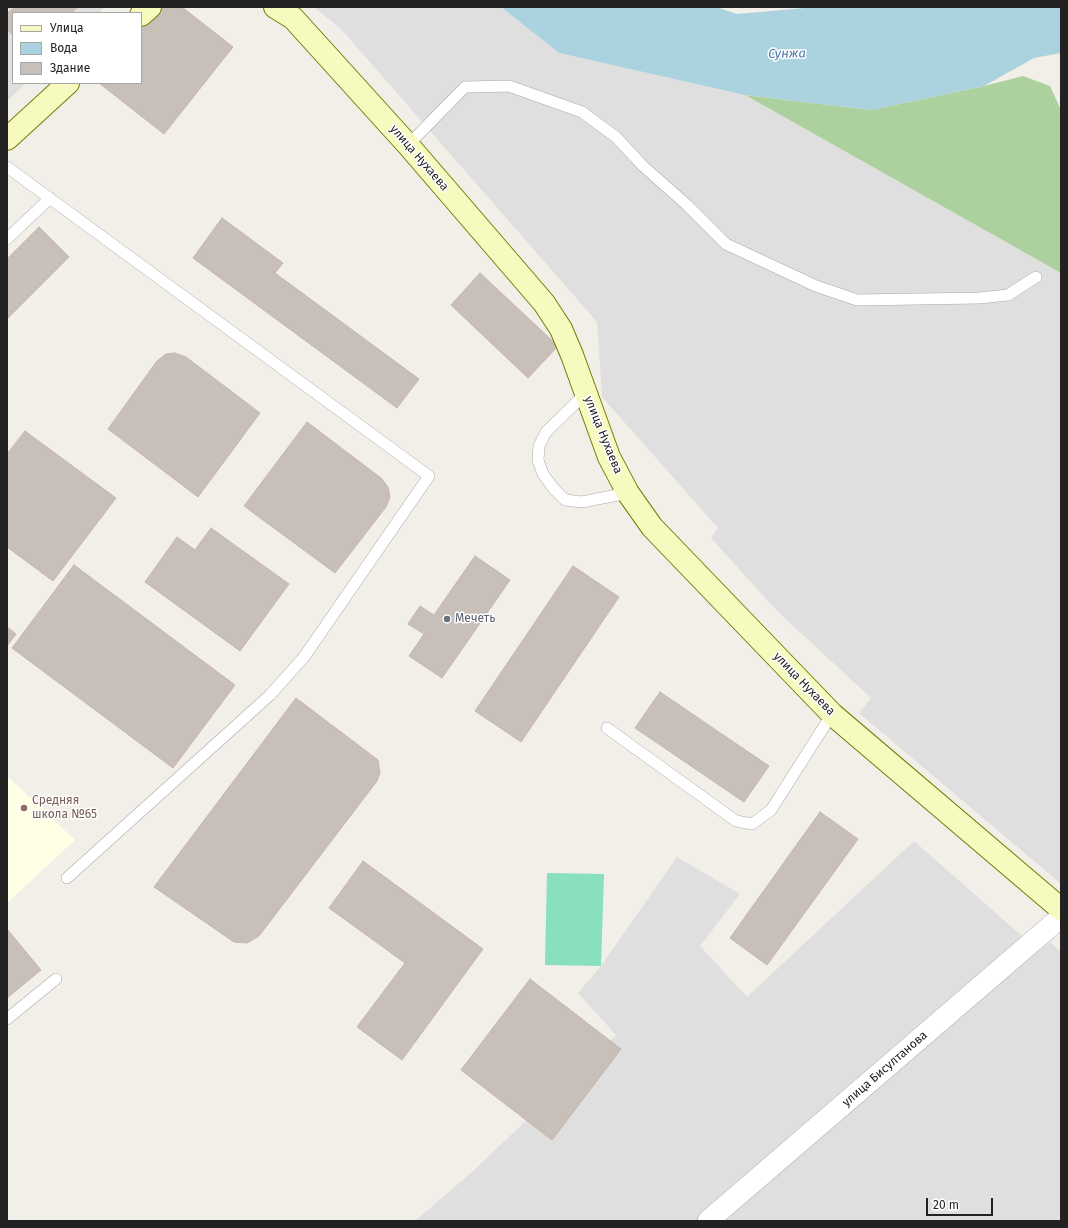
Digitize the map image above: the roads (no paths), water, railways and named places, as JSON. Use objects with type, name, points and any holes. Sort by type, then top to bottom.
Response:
[{"type":"street","points":[[142,14],[150,7]]},
{"type":"street","name":"улица Нухаева","points":[[275,7],[293,18],[408,145],[544,303],[561,329],[609,457],[628,493],[652,527],[832,714],[1061,909]]},
{"type":"street","points":[[7,140],[67,84]]},
{"type":"street","name":"улица Бисултанова","points":[[708,1221],[1061,917]]},
{"type":"lane","points":[[408,145],[466,87],[509,86],[582,112],[616,138],[643,166],[687,205],[726,244],[816,286],[857,300],[979,298],[1008,295],[1036,277]]},
{"type":"lane","points":[[7,167],[429,476],[304,657],[270,695],[67,878]]},
{"type":"lane","points":[[7,239],[50,198]]},
{"type":"lane","points":[[586,393],[546,432],[539,446],[538,460],[543,474],[554,489],[566,500],[582,502],[628,493]]},
{"type":"lane","points":[[607,728],[736,821],[752,824],[771,810],[832,714]]},
{"type":"lane","points":[[7,1019],[56,979]]},
{"type":"water","name":"Сунжа","points":[[501,7],[716,7],[737,14],[816,7],[1061,7],[1061,53],[1034,58],[984,86],[871,110],[745,95],[559,53]]},
{"type":"place","name":"Мечеть","points":[[447,619]]},
{"type":"place","name":"Средняя школа №65","points":[[24,808]]}]
